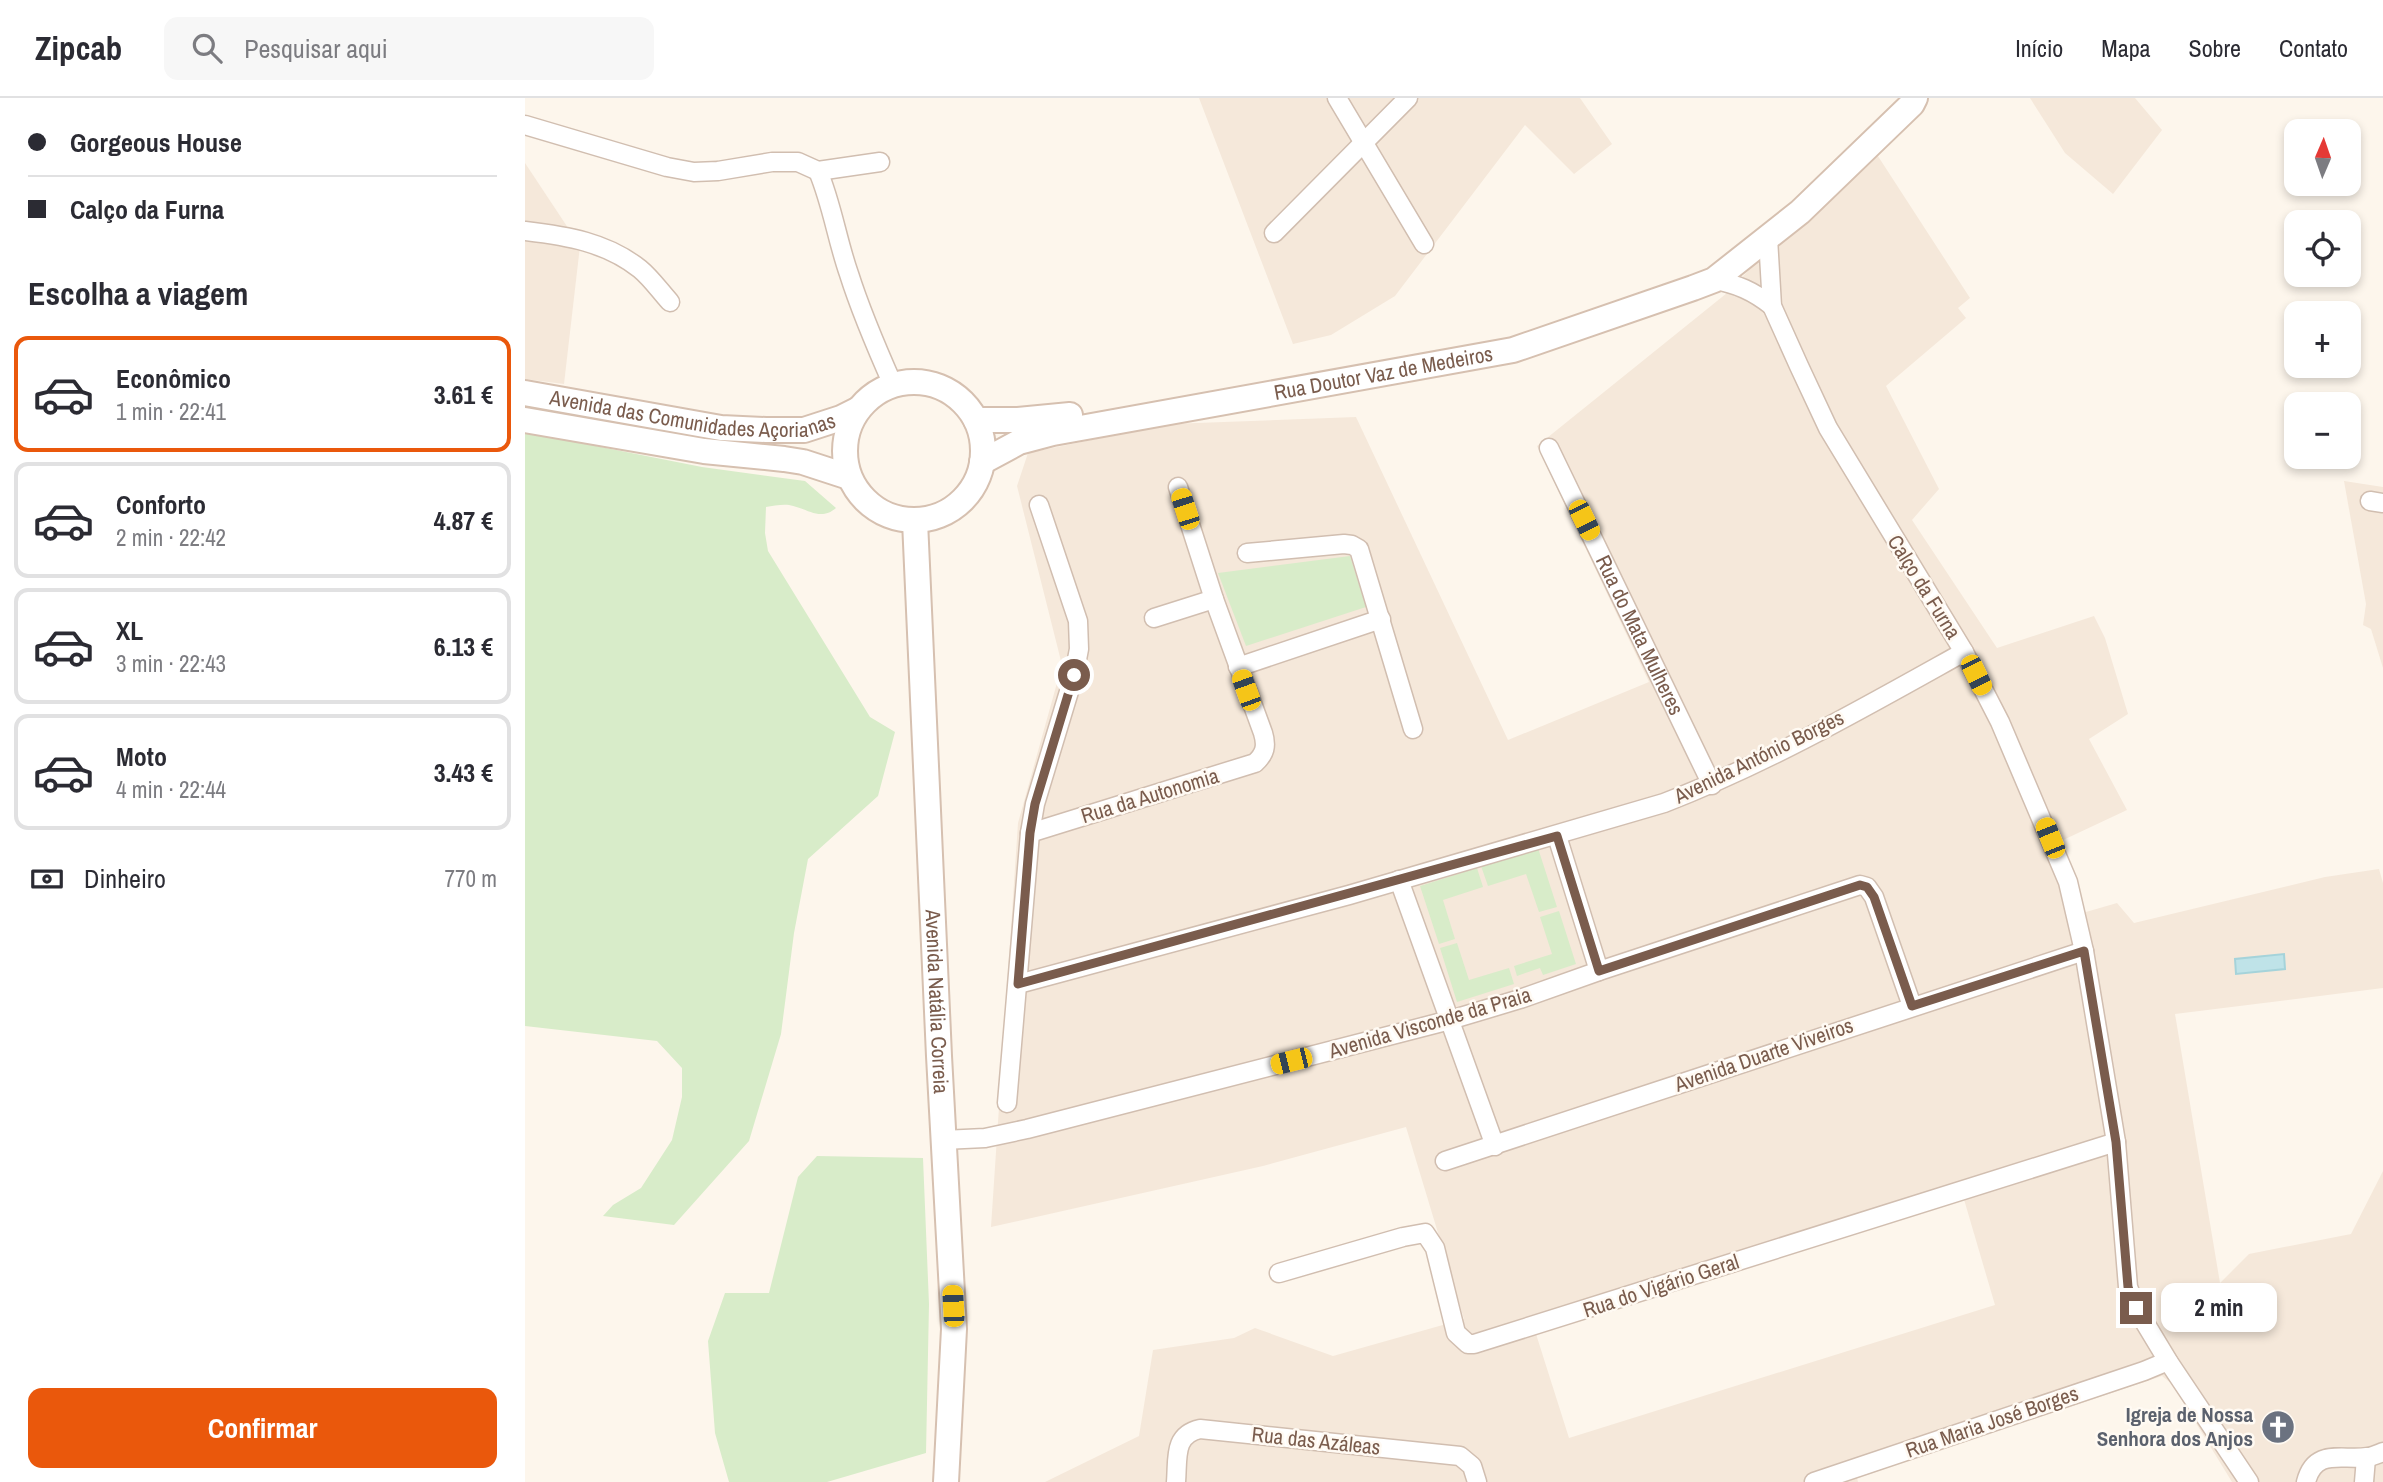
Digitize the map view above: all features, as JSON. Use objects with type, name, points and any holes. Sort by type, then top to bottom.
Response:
[{"type":"street","points":[[1337,98],[1424,244]]},
{"type":"street","points":[[1274,233],[1408,98]]},
{"type":"street","points":[[1765,230],[1897,98]]},
{"type":"street","points":[[1765,230],[1809,203],[1912,104],[1915,98]]},
{"type":"street","points":[[525,125],[667,167],[694,172],[772,162],[798,162],[818,171],[880,162]]},
{"type":"street","points":[[818,171],[826,189],[848,273],[870,334],[893,385]]},
{"type":"street","name":"Rua Doutor Vaz de Medeiros","points":[[982,462],[1019,442],[1053,433],[1513,350],[1714,280],[1765,230]]},
{"type":"street","name":"Rua Doutor Vaz de Medeiros","points":[[976,420],[1054,418],[1508,340],[1689,277],[1765,230]]},
{"type":"street","name":"Calço da Furna","points":[[1765,230],[1772,306],[1828,428],[1964,652],[2005,734],[2068,882],[2084,951],[2116,1142],[2128,1287],[2136,1308],[2168,1361],[2249,1482]]},
{"type":"street","points":[[525,231],[569,236],[609,249],[641,270],[670,302]]},
{"type":"street","points":[[1714,280],[1748,289],[1772,306]]},
{"type":"street","points":[[912,382],[931,384],[949,392],[965,404],[976,420],[982,440],[982,462],[978,477],[960,503],[939,516],[915,520],[898,519],[882,513],[868,504],[849,477],[844,454],[847,431],[857,411],[867,400],[893,385],[912,382]]},
{"type":"street","name":"Avenida das Comunidades Açorianas","points":[[525,393],[721,428],[804,430],[857,411]]},
{"type":"street","name":"Avenida das Comunidades Açorianas","points":[[525,420],[704,451],[784,458],[849,477]]},
{"type":"street","name":"Rua do Mata Mulheres","points":[[1549,448],[1712,785]]},
{"type":"street","points":[[1178,487],[1238,667],[1381,619]]},
{"type":"street","points":[[1007,1103],[1030,833],[1035,804],[1074,675],[1079,649],[1078,621],[1039,505]]},
{"type":"street","name":"Avenida Natália Correia","points":[[915,520],[954,1329],[946,1482]]},
{"type":"street","points":[[1247,553],[1352,545],[1359,549],[1413,729]]},
{"type":"street","points":[[1154,618],[1214,599]]},
{"type":"street","name":"Avenida António Borges","points":[[1018,984],[1557,836],[1664,803],[1712,785],[1964,652]]},
{"type":"street","name":"Rua da Autonomia","points":[[1030,833],[1255,763],[1265,751],[1263,733],[1238,667]]},
{"type":"street","points":[[1557,836],[1599,971]]},
{"type":"street","points":[[1399,880],[1495,1146]]},
{"type":"street","name":"Avenida Visconde da Praia","points":[[943,1140],[985,1138],[1027,1129],[1450,1020],[1860,885],[1867,887],[1874,897],[1912,1006]]},
{"type":"street","name":"Avenida Duarte Viveiros","points":[[1445,1161],[2084,951]]},
{"type":"street","name":"Rua do Vigário Geral","points":[[1279,1273],[1425,1233],[1435,1248],[1456,1333],[1468,1344],[1474,1344],[2116,1142]]},
{"type":"street","name":"Rua Maria José Borges","points":[[1814,1482],[2131,1376],[2168,1361]]},
{"type":"street","name":"Rua das Azáleas","points":[[1176,1482],[1179,1444],[1190,1431],[1200,1429],[1459,1456],[1472,1466],[1477,1482]]},
{"type":"street","points":[[2306,1482],[2314,1466],[2321,1461],[2332,1457],[2375,1455],[2364,1482]]},
{"type":"shaded area","points":[[1199,98],[1580,98],[1612,144],[1574,174],[1525,125],[1395,296],[1331,335],[1293,344]]},
{"type":"shaded area","points":[[2030,98],[2135,98],[2162,130],[2113,194],[2065,153]]},
{"type":"shaded area","points":[[1874,150],[1970,298],[1958,308],[1966,318],[1886,386],[1939,489],[1912,520],[1997,648],[2094,616],[2105,638],[2128,714],[2089,739],[2127,810],[2061,841],[2079,914],[2117,903],[2134,923],[2325,877],[2379,869],[2383,883],[2383,988],[2175,1014],[2220,1283],[2249,1254],[2351,1234],[2383,1171],[2383,1482],[2232,1482],[2172,1384],[2162,1376],[1857,1478],[1858,1482],[1045,1482],[1139,1436],[1153,1350],[1234,1338],[1255,1328],[1333,1356],[1464,1319],[1406,1127],[1263,1166],[991,1227],[1018,823],[1062,665],[1017,486],[1028,453],[1169,424],[1356,417],[1508,740],[1649,682],[1537,446],[1727,293],[1763,255]],"holes":[[[1963,1196],[1995,1305],[1569,1438],[1536,1334]]]},
{"type":"shaded area","points":[[525,163],[580,246],[564,384],[525,379]]},
{"type":"shaded area","points":[[2344,481],[2383,487],[2383,668],[2371,629],[2363,625],[2366,604]]},
{"type":"green space","points":[[525,432],[702,467],[805,481],[836,508],[819,514],[789,505],[766,507],[765,533],[768,551],[870,717],[895,732],[878,796],[808,859],[794,933],[781,1034],[749,1141],[674,1225],[603,1216],[613,1205],[641,1188],[672,1140],[682,1097],[682,1068],[657,1041],[525,1026]]},
{"type":"green space","points":[[1350,556],[1366,607],[1246,646],[1218,573]]},
{"type":"green space","points":[[1538,848],[1557,907],[1539,912],[1526,874],[1488,886],[1481,866]]},
{"type":"green space","points":[[1477,868],[1483,887],[1443,900],[1455,939],[1439,944],[1420,886]]},
{"type":"green space","points":[[1559,911],[1576,964],[1543,975],[1540,968],[1517,976],[1514,966],[1552,954],[1540,917]]},
{"type":"green space","points":[[1457,943],[1469,980],[1509,968],[1514,984],[1457,1002],[1440,948]]},
{"type":"green space","points":[[817,1156],[923,1158],[929,1304],[926,1453],[827,1482],[729,1482],[715,1433],[708,1341],[725,1293],[769,1293],[798,1177]]},
{"type":"water","points":[[2284,954],[2285,969],[2236,974],[2235,959]]},
{"type":"place","name":"Igreja de Nossa Senhora dos Anjos","points":[[2278,1427]]},
{"type":"route","points":[[1074,675],[1035,804],[1030,833],[1018,984],[1557,836],[1599,971],[1850,887],[1867,887],[1874,897],[1912,1006],[2084,951],[2116,1142],[2128,1287],[2136,1308]]}]
